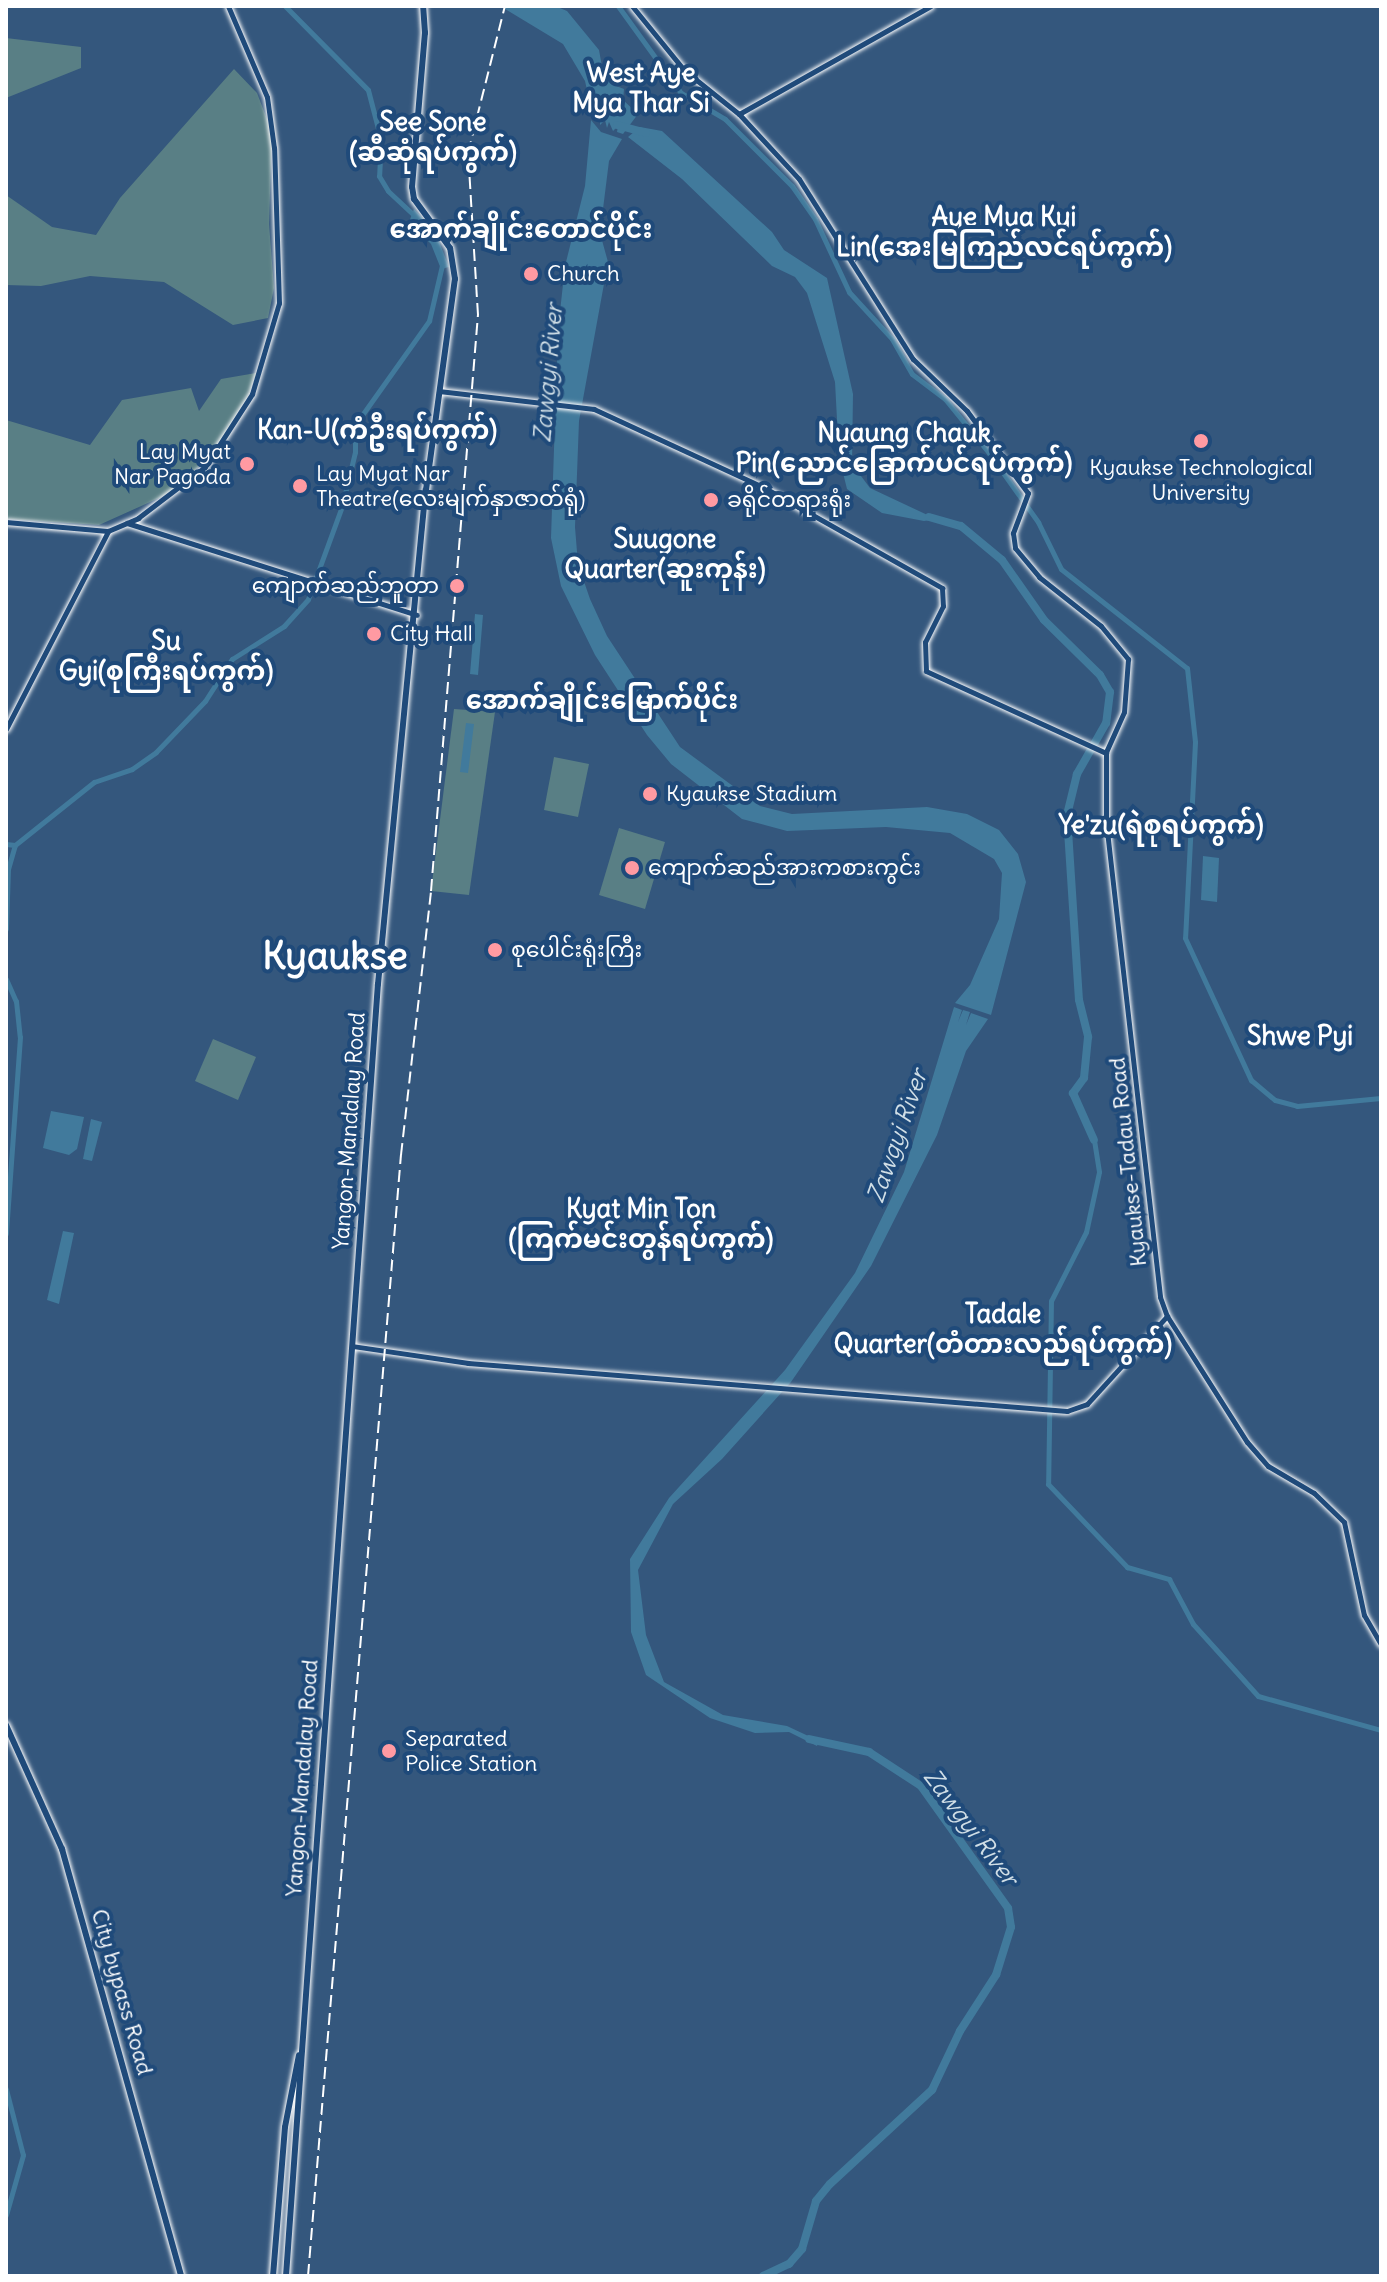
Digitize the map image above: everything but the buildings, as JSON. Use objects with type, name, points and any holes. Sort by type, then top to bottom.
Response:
[{"type":"main road","name":"Yangon-Mandalay Road","points":[[286,2276],[378,984],[438,391],[455,279],[450,248],[414,199],[412,187],[425,33],[423,6]]},
{"type":"main road","name":"City bypass Road","points":[[6,1725],[62,1849],[181,2276]]},
{"type":"main road","points":[[273,2276],[285,2127],[301,2044]]},
{"type":"street","points":[[6,522],[108,531],[127,523],[176,492],[230,435],[266,358],[279,303],[270,113],[228,6]]},
{"type":"street","points":[[438,391],[589,408],[715,461],[933,582],[945,597],[925,642],[926,671],[1106,752],[1124,712],[1128,659],[1101,626],[1039,577],[1015,548],[1020,505],[1028,493],[967,411],[913,359],[799,179],[739,114],[684,70],[632,6]]},
{"type":"street","points":[[739,114],[931,6]]},
{"type":"street","points":[[127,523],[417,615]]},
{"type":"street","points":[[6,729],[108,531]]},
{"type":"street","name":"Kyaukse-Tadau Road","points":[[1106,752],[1106,822],[1143,1160],[1167,1316],[1263,1461],[1314,1493],[1344,1522],[1364,1615],[1381,1645]]},
{"type":"street","points":[[351,1346],[468,1363],[1063,1411],[1087,1404],[1167,1316]]},
{"type":"green space","points":[[6,38],[81,47],[81,68],[6,98]]},
{"type":"green space","points":[[234,69],[257,93],[272,132],[269,224],[274,288],[268,318],[233,325],[164,282],[90,276],[41,286],[6,285],[6,195],[52,227],[96,235],[120,198]]},
{"type":"green space","points":[[256,373],[241,418],[179,489],[99,525],[6,519],[6,420],[90,445],[122,400],[191,388],[199,411],[221,379]]},
{"type":"green space","points":[[454,709],[495,712],[469,895],[431,891]]},
{"type":"green space","points":[[554,757],[589,764],[578,817],[544,810]]},
{"type":"green space","name":"ကျောက်ဆည်အားကစားကွင်း","points":[[619,828],[665,842],[645,909],[599,895]]},
{"type":"green space","points":[[213,1039],[256,1057],[238,1100],[195,1081]]},
{"type":"water","points":[[500,6],[555,6],[567,11],[599,50],[603,72],[611,84],[624,89],[623,100],[638,114],[623,134],[617,132],[618,126],[613,131],[609,122],[607,128],[605,120],[600,125],[600,117],[593,117],[585,81],[563,44]]},
{"type":"water","points":[[591,120],[601,132],[622,139],[609,161],[600,233],[608,262],[579,421],[575,527],[578,564],[590,599],[607,636],[680,747],[760,806],[792,814],[927,807],[967,814],[999,830],[1018,854],[1026,882],[991,1015],[955,1003],[970,985],[999,919],[1002,873],[994,859],[950,833],[886,827],[787,831],[742,819],[671,764],[647,735],[595,655],[561,586],[551,538],[558,330],[565,266],[585,186]]},
{"type":"water","points":[[640,127],[662,131],[772,232],[784,250],[827,278],[853,394],[852,464],[870,488],[936,519],[924,521],[882,513],[847,489],[839,457],[835,382],[807,293],[795,277],[772,266],[682,179],[628,137]]},
{"type":"water","points":[[414,209],[435,231],[449,267],[441,269],[431,244],[409,222]]},
{"type":"water","points":[[475,614],[483,615],[478,675],[470,674]]},
{"type":"water","points":[[466,723],[474,724],[468,773],[460,772]]},
{"type":"water","points":[[1203,856],[1219,858],[1217,902],[1201,900]]},
{"type":"water","points":[[954,1007],[962,1010],[958,1022],[963,1010],[970,1012],[966,1025],[971,1013],[988,1019],[966,1051],[937,1135],[871,1266],[791,1382],[722,1459],[673,1504],[638,1570],[646,1635],[664,1682],[723,1715],[787,1726],[819,1741],[817,1746],[789,1732],[755,1733],[710,1718],[646,1675],[631,1632],[630,1559],[669,1498],[785,1370],[855,1273],[904,1172]]},
{"type":"water","points":[[51,1111],[84,1117],[77,1149],[69,1155],[43,1148]]},
{"type":"water","points":[[91,1119],[102,1122],[92,1161],[83,1159]]},
{"type":"water","points":[[63,1231],[74,1233],[59,1304],[47,1300]]},
{"type":"waterway","points":[[285,6],[368,90],[381,140],[379,176],[388,191],[417,218]]},
{"type":"waterway","points":[[618,6],[681,93],[725,119],[792,186],[815,219],[849,292],[892,339],[912,374],[945,399],[989,453],[1038,522],[1061,569],[1187,668],[1195,742],[1185,938],[1251,1080],[1275,1100],[1297,1106],[1381,1098]]},
{"type":"waterway","points":[[617,125],[646,133]]},
{"type":"waterway","points":[[6,929],[8,869],[15,845],[94,782],[132,769],[156,752],[205,701],[232,659],[284,626],[308,599],[342,506],[355,452],[355,425],[429,321],[442,265]]},
{"type":"waterway","points":[[929,517],[961,526],[1002,560],[1044,620],[1100,675],[1110,692],[1106,723],[1077,774],[1067,815],[1079,1000],[1088,1037],[1084,1078],[1073,1093],[1094,1140]]},
{"type":"waterway","points":[[6,844],[15,845]]},
{"type":"waterway","points":[[6,979],[16,1001],[20,1037],[6,1234]]},
{"type":"waterway","points":[[1094,1140],[1099,1172],[1086,1232],[1051,1301],[1048,1484],[1127,1567],[1169,1579],[1193,1624],[1258,1696],[1381,1730]]},
{"type":"waterway","name":"Zawgyi River","points":[[763,2276],[789,2264],[802,2249],[816,2201],[830,2184],[932,2090],[960,2031],[996,1975],[1011,1927],[1008,1908],[921,1786],[869,1752],[809,1739]]},
{"type":"waterway","points":[[6,2089],[23,2155],[6,2215]]},
{"type":"railway","points":[[308,2276],[401,1155],[431,891],[478,315],[468,153],[505,6]]},
{"type":"place","name":"Church","points":[[531,274]]},
{"type":"place","name":"Kyaukse Technological University","points":[[1201,441]]},
{"type":"place","name":"Lay Myat Nar Pagoda","points":[[247,464]]},
{"type":"place","name":"Lay Myat Nar Theatre(လေးမျက်နှာဇာတ်ရုံ)","points":[[300,486]]},
{"type":"place","name":"ခရိုင်တရားရုံး","points":[[711,500]]},
{"type":"place","name":"ကျောက်ဆည်ဘူတာ","points":[[457,586]]},
{"type":"place","name":"City Hall","points":[[374,634]]},
{"type":"place","name":"Kyaukse Stadium","points":[[650,794]]},
{"type":"place","name":"ကျောက်ဆည်အားကစားကွင်း","points":[[632,868]]},
{"type":"place","name":"စုပေါင်းရုံးကြီး","points":[[495,950]]},
{"type":"place","name":"Separated Police Station","points":[[389,1751]]},
{"type":"district","name":"West Aye Mya Thar Si","points":[[641,88]]},
{"type":"district","name":"See Sone (ဆီဆုံရပ်ကွက်)","points":[[433,137]]},
{"type":"district","name":"အောက်ချိုင်းတောင်ပိုင်း","points":[[521,229]]},
{"type":"district","name":"Aye Mya Kyi Lin(အေးမြကြည်လင်ရပ်ကွက်)","points":[[1004,232]]},
{"type":"district","name":"Kan-U(ကံဦးရပ်ကွက်)","points":[[377,430]]},
{"type":"district","name":"Nyaung Chauk Pin(ညောင်ခြောက်ပင်ရပ်ကွက်)","points":[[904,448]]},
{"type":"district","name":"Suugone Quarter(ဆူးကုန်း)","points":[[665,554]]},
{"type":"district","name":"Su Gyi(စုကြီးရပ်ကွက်)","points":[[166,656]]},
{"type":"district","name":"အောက်ချိုင်းမြောက်ပိုင်း","points":[[602,700]]},
{"type":"district","name":"Ye'zu(ရဲစုရပ်ကွက်)","points":[[1161,825]]},
{"type":"district","name":"Kyaukse","points":[[335,956]]},
{"type":"district","name":"Shwe Pyi","points":[[1300,1036]]},
{"type":"district","name":"Kyat Min Ton (ကြက်မင်းတွန်ရပ်ကွက်)","points":[[641,1224]]},
{"type":"district","name":"Tadale Quarter(တံတားလည်ရပ်ကွက်)","points":[[1003,1329]]}]
